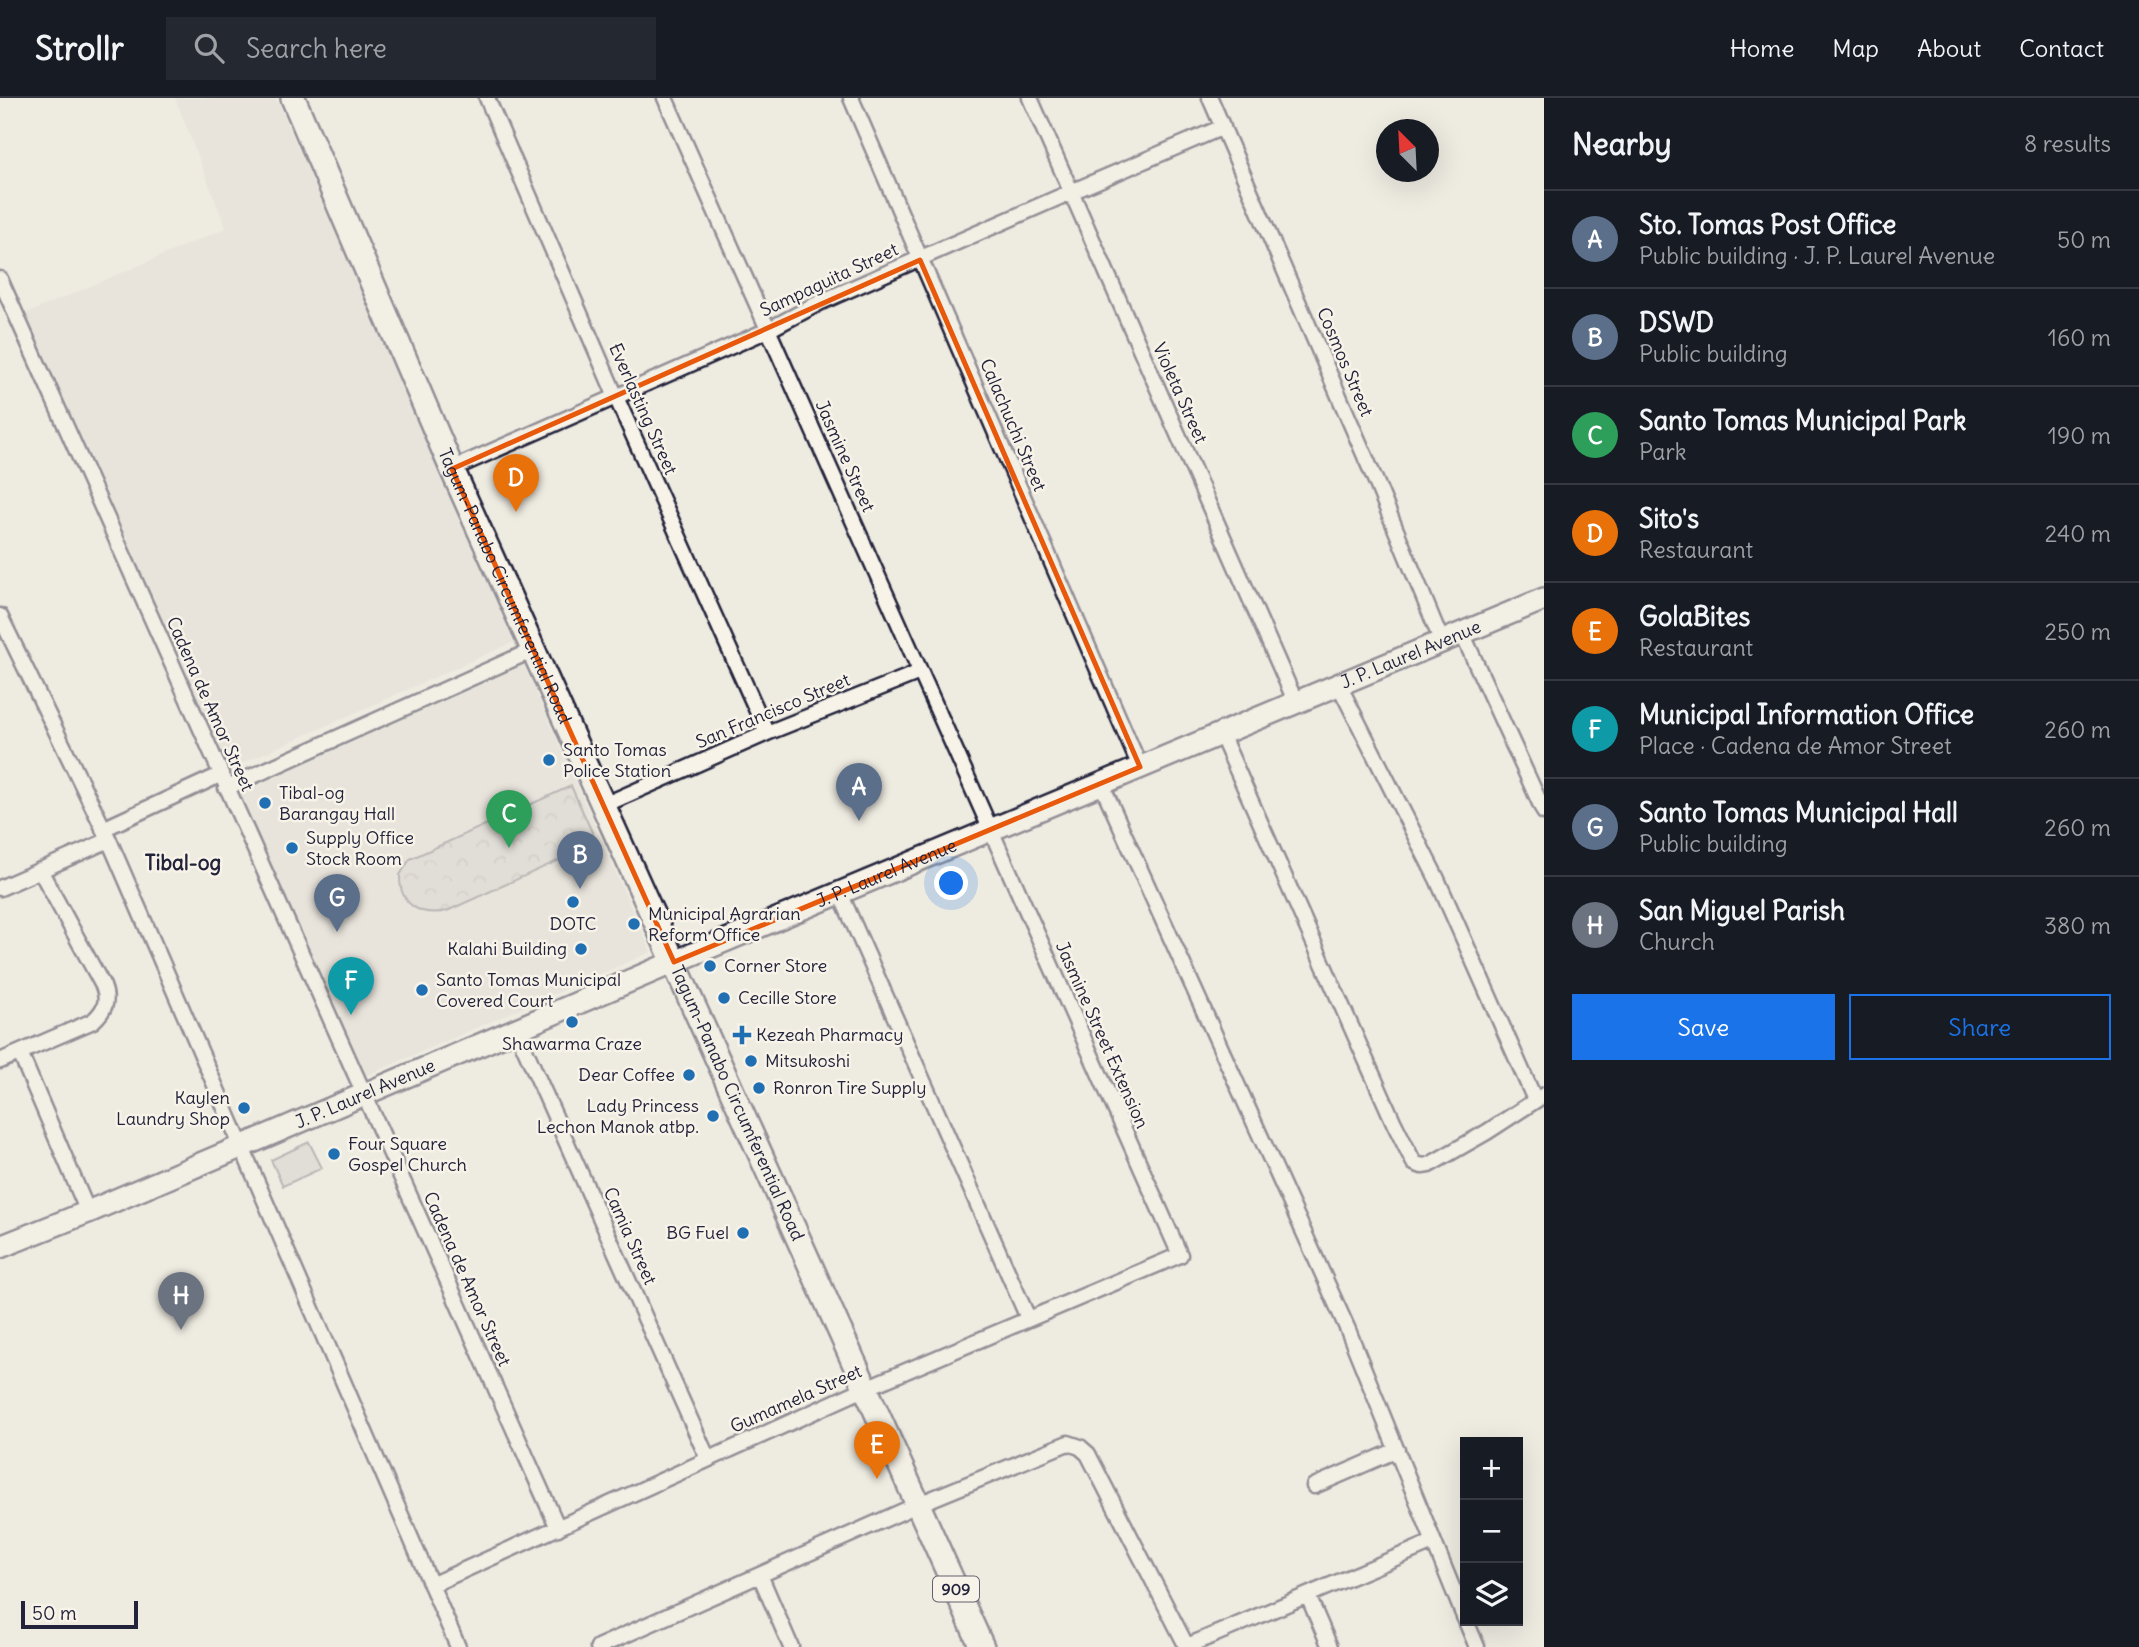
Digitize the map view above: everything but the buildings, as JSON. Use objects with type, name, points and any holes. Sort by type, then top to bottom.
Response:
[{"type":"main road","name":"Tagum-Panabo Circumferential Road","points":[[293,98],[452,469],[982,1647]]},
{"type":"street","name":"Everlasting Street","points":[[487,98],[616,397],[767,733]]},
{"type":"street","name":"Jasmine Street","points":[[665,98],[989,830]]},
{"type":"street","name":"Calachuchi Street","points":[[851,98],[1140,767]]},
{"type":"street","name":"Violeta Street","points":[[1030,98],[1296,703]]},
{"type":"street","name":"Cosmos Street","points":[[1210,98],[1377,484],[1442,642]]},
{"type":"street","name":"Sampaguita Street","points":[[452,469],[768,330],[821,302],[1223,127]]},
{"type":"street","name":"Cadena de Amor Street","points":[[0,279],[558,1528]]},
{"type":"street","name":"J. P. Laurel Avenue","points":[[0,1247],[1544,599]]},
{"type":"street","points":[[0,618],[106,834],[458,1647]]},
{"type":"street","points":[[1462,633],[1544,812]]},
{"type":"street","points":[[0,888],[40,870],[106,834],[533,650]]},
{"type":"street","name":"San Francisco Street","points":[[604,805],[767,733],[920,672]]},
{"type":"street","points":[[1221,734],[1394,1123],[1414,1163],[1429,1165],[1540,1098],[1437,879],[1339,685]]},
{"type":"street","points":[[1101,783],[1348,1330],[1460,1606]]},
{"type":"street","name":"Jasmine Street Extension","points":[[989,830],[1180,1255]]},
{"type":"street","points":[[0,1061],[93,1021],[100,1014],[106,1000],[103,986],[40,870]]},
{"type":"street","points":[[840,893],[1028,1318]]},
{"type":"street","name":"Camia Street","points":[[516,1029],[708,1459]]},
{"type":"street","points":[[20,1053],[88,1212]]},
{"type":"street","name":"Gumamela Street","points":[[431,1586],[866,1388],[1180,1255]]},
{"type":"street","points":[[602,1646],[1060,1444],[1072,1443],[1088,1454],[1186,1647],[1433,1542]]},
{"type":"street","points":[[1314,1486],[1397,1450]]},
{"type":"street","points":[[760,1575],[791,1647]]},
{"type":"street","points":[[1308,1596],[1330,1647]]},
{"type":"street","points":[[1468,1626],[1477,1647]]},
{"type":"highlighted area","points":[[920,260],[1140,767],[674,962],[452,469]]},
{"type":"shaded area","points":[[175,98],[276,98],[516,641],[227,770],[23,315],[226,228]]},
{"type":"shaded area","points":[[524,665],[651,952],[361,1078],[237,793]]},
{"type":"green space","points":[[571,786],[597,843],[447,911],[420,910],[407,901],[400,875],[410,859]]},
{"type":"green space","points":[[309,1142],[322,1168],[283,1186],[271,1160]]},
{"type":"place","name":"Sito's","points":[[516,512]]},
{"type":"place","name":"Santo Tomas Police Station","points":[[549,760]]},
{"type":"place","name":"Tibal-og Barangay Hall","points":[[265,803]]},
{"type":"place","name":"Sto. Tomas Post Office","points":[[859,821]]},
{"type":"place","name":"Supply Office Stock Room","points":[[292,848]]},
{"type":"place","name":"Santo Tomas Municipal Park","points":[[509,848]]},
{"type":"place","name":"DSWD","points":[[580,889]]},
{"type":"place","name":"DOTC","points":[[573,902]]},
{"type":"place","name":"Municipal Agrarian Reform Office","points":[[634,924]]},
{"type":"place","name":"Santo Tomas Municipal Hall","points":[[337,932]]},
{"type":"place","name":"Kalahi Building","points":[[581,949]]},
{"type":"place","name":"Corner Store","points":[[710,966]]},
{"type":"place","name":"Santo Tomas Municipal Covered Court","points":[[422,990]]},
{"type":"place","name":"Cecille Store","points":[[724,998]]},
{"type":"place","name":"Municipal Information Office","points":[[351,1015]]},
{"type":"place","name":"Shawarma Craze","points":[[572,1022]]},
{"type":"place","name":"Kezeah Pharmacy","points":[[742,1035]]},
{"type":"place","name":"Mitsukoshi","points":[[751,1061]]},
{"type":"place","name":"Dear Coffee","points":[[689,1075]]},
{"type":"place","name":"Ronron Tire Supply","points":[[759,1088]]},
{"type":"place","name":"Kaylen Laundry Shop","points":[[244,1108]]},
{"type":"place","name":"Lady Princess Lechon Manok atbp.","points":[[713,1116]]},
{"type":"place","name":"Four Square Gospel Church","points":[[334,1154]]},
{"type":"place","name":"BG Fuel","points":[[743,1233]]},
{"type":"place","name":"San Miguel Parish","points":[[181,1330]]},
{"type":"place","name":"GolaBites","points":[[877,1479]]},
{"type":"district","name":"Tibal-og","points":[[183,863]]}]
